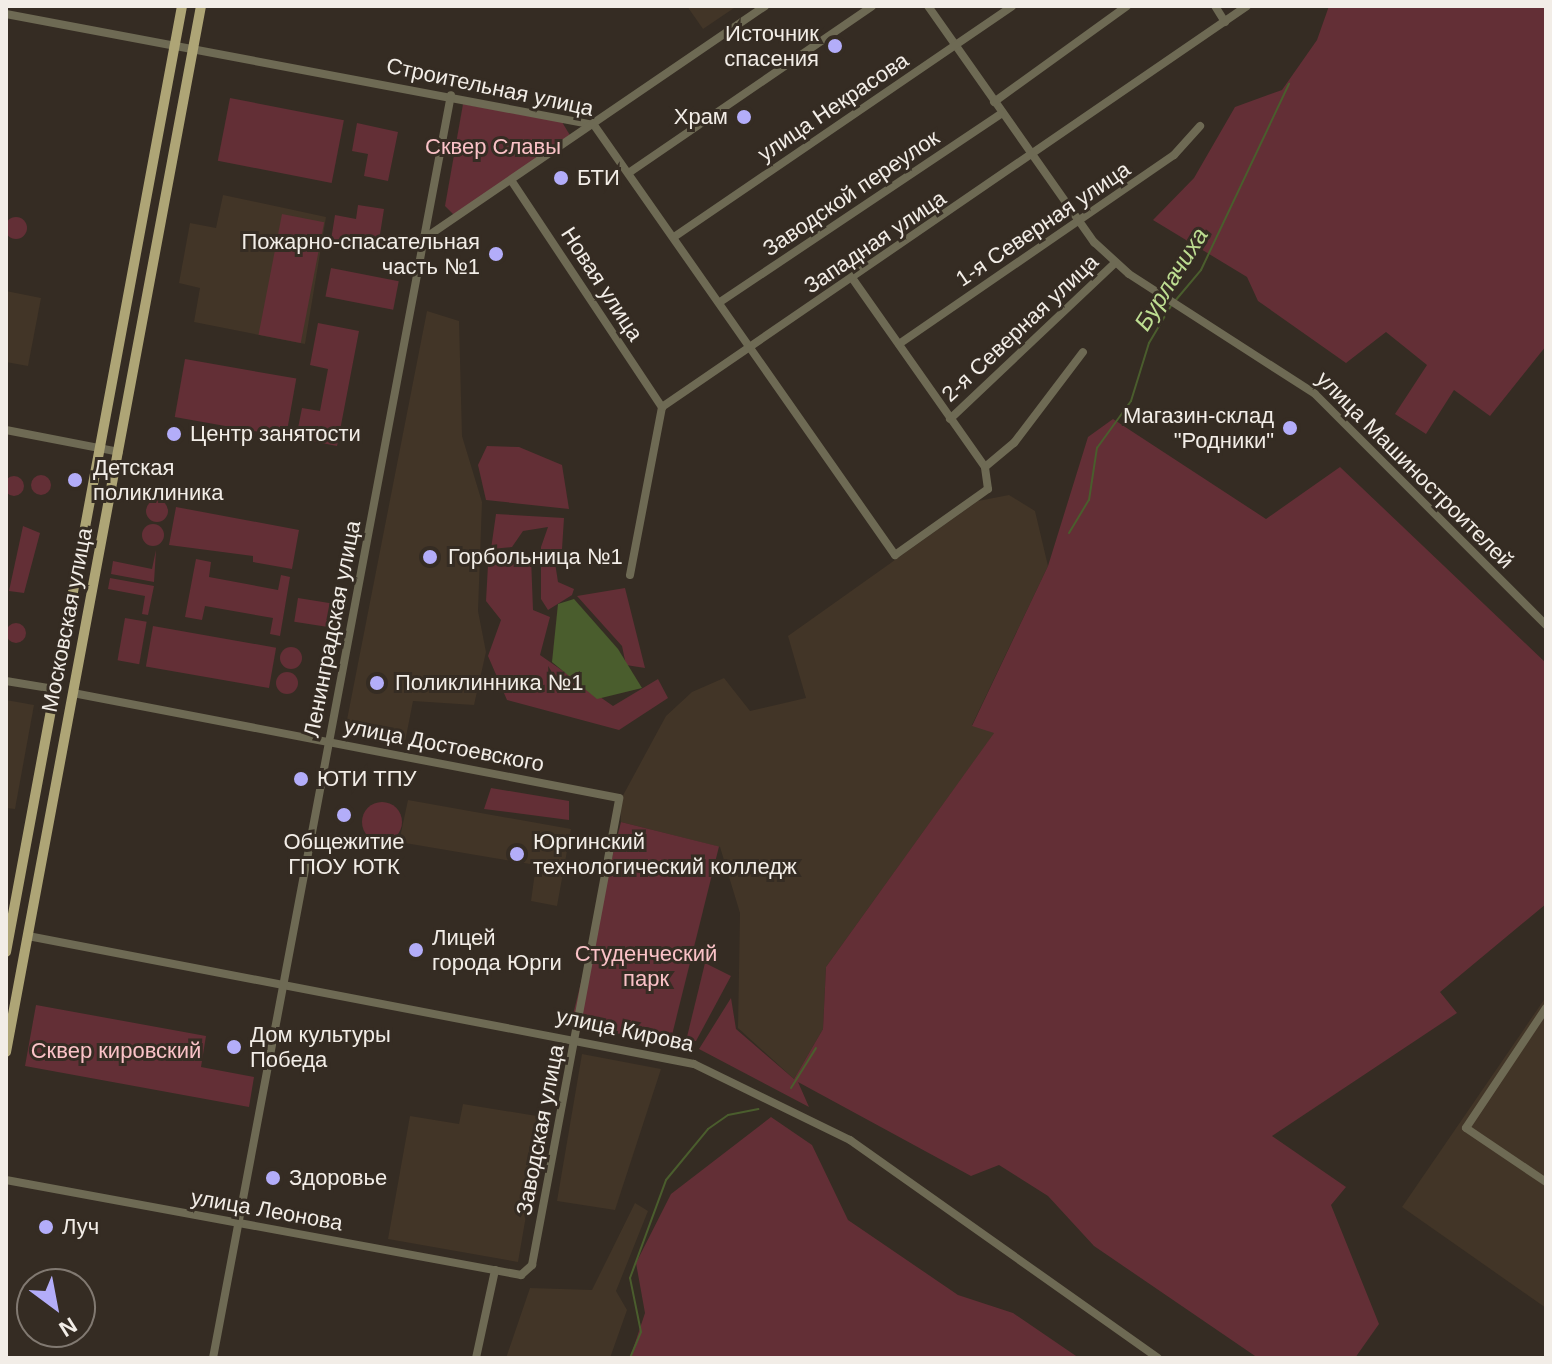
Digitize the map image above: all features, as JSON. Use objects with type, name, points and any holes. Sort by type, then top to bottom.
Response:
[{"type":"main road","name":"Московская улица","points":[[6,952],[182,6]]},
{"type":"main road","name":"Московская улица","points":[[6,1052],[201,6]]},
{"type":"main road","name":"улица Кирова","points":[[8,932],[28,936]]},
{"type":"street","points":[[425,238],[765,6]]},
{"type":"street","points":[[630,172],[872,6]]},
{"type":"street","name":"улица Машиностроителей","points":[[928,6],[1078,222],[1115,263],[1315,394],[1546,625]]},
{"type":"street","name":"улица Некрасова","points":[[674,237],[1012,6]]},
{"type":"street","points":[[994,102],[1127,6]]},
{"type":"street","points":[[1215,6],[1225,22]]},
{"type":"street","name":"Западная улица","points":[[662,407],[1031,157],[1247,6]]},
{"type":"street","name":"Строительная улица","points":[[6,14],[194,46],[594,125],[630,172],[895,555],[988,489],[985,467]]},
{"type":"street","name":"Ленинградская улица","points":[[213,1358],[451,95]]},
{"type":"street","name":"Заводской переулок","points":[[720,302],[1002,113]]},
{"type":"street","name":"1-я Северная улица","points":[[899,344],[1174,155],[1200,126]]},
{"type":"street","name":"Новая улица","points":[[511,180],[662,407]]},
{"type":"street","name":"2-я Северная улица","points":[[950,419],[1115,263]]},
{"type":"street","points":[[853,279],[985,467],[1014,443],[1083,352]]},
{"type":"street","points":[[630,575],[662,407]]},
{"type":"street","points":[[6,430],[119,452]]},
{"type":"street","points":[[6,681],[55,689]]},
{"type":"street","name":"улица Достоевского","points":[[73,693],[619,798]]},
{"type":"street","name":"Заводская улица","points":[[521,1275],[532,1265],[619,798]]},
{"type":"street","name":"улица Кирова","points":[[28,936],[694,1064],[819,1123],[1158,1358]]},
{"type":"street","points":[[1546,1008],[1466,1128],[1546,1182]]},
{"type":"street","name":"улица Леонова","points":[[6,1180],[521,1275]]},
{"type":"street","points":[[476,1358],[495,1270]]},
{"type":"shaded area","points":[[687,6],[737,6],[703,29]]},
{"type":"shaded area","points":[[223,195],[326,217],[305,344],[194,322],[200,288],[179,283],[190,223],[216,228]]},
{"type":"shaded area","points":[[6,291],[41,298],[28,366],[6,362]]},
{"type":"shaded area","name":"Горбольница №1","points":[[427,311],[459,321],[462,436],[482,502],[478,611],[486,652],[474,705],[413,701],[405,742],[345,730]]},
{"type":"shaded area","points":[[1009,495],[1035,511],[1048,566],[972,725],[995,732],[826,967],[823,1029],[794,1079],[738,1028],[740,913],[720,847],[621,822],[620,801],[666,716],[692,692],[724,678],[750,711],[806,698],[788,636],[978,501]]},
{"type":"shaded area","points":[[574,599],[618,649],[642,688],[597,699],[552,662],[558,604]]},
{"type":"shaded area","points":[[6,700],[34,705],[15,809],[6,808]]},
{"type":"shaded area","name":"Юргинский технологический колледж","points":[[408,800],[571,829],[557,906],[531,901],[536,865],[399,842]]},
{"type":"shaded area","points":[[1546,997],[1546,1308],[1402,1207]]},
{"type":"shaded area","points":[[582,1054],[661,1069],[615,1210],[557,1201]]},
{"type":"shaded area","points":[[463,1104],[543,1117],[518,1262],[388,1239],[410,1116],[459,1124]]},
{"type":"shaded area","points":[[635,1203],[648,1211],[616,1291],[627,1310],[610,1358],[506,1358],[530,1288],[592,1290]]},
{"type":"green space","points":[[1329,6],[1546,6],[1546,346],[1490,416],[1454,390],[1426,434],[1395,414],[1427,365],[1386,332],[1346,363],[1258,301],[1247,277],[1153,220],[1194,178],[1235,107],[1282,90],[1317,40]]},
{"type":"green space","points":[[230,98],[344,120],[332,183],[218,161]]},
{"type":"green space","name":"Сквер Славы","points":[[463,104],[562,122],[571,137],[454,215],[445,206]]},
{"type":"green space","points":[[357,123],[398,132],[388,181],[364,176],[368,154],[352,151]]},
{"type":"green space","points":[[358,205],[384,209],[378,247],[331,240],[335,215],[356,219]]},
{"type":"green space","points":[[282,214],[324,222],[301,343],[259,335]]},
{"type":"green space","points":[[16,217],[24,220],[27,228],[24,236],[16,239],[8,236],[5,228],[8,220]]},
{"type":"green space","points":[[331,268],[399,281],[393,310],[325,296]]},
{"type":"green space","points":[[318,323],[359,331],[337,446],[296,438],[302,408],[320,411],[328,369],[310,365]]},
{"type":"green space","points":[[185,359],[296,379],[286,437],[175,417]]},
{"type":"green space","points":[[1113,419],[1266,519],[1340,467],[1546,663],[1546,904],[1440,992],[1457,1013],[1272,1136],[1346,1187],[1331,1205],[1379,1324],[1355,1358],[1258,1358],[1094,1246],[1048,1196],[999,1165],[971,1176],[798,1082],[809,1107],[699,1049],[731,998],[736,1029],[794,1079],[823,1029],[826,967],[994,733],[972,726],[1048,566],[1088,437]]},
{"type":"green space","points":[[487,446],[519,447],[562,465],[569,509],[486,500],[478,465]]},
{"type":"green space","points":[[41,475],[48,478],[51,485],[48,492],[41,495],[34,492],[31,485],[34,478]]},
{"type":"green space","points":[[14,476],[21,479],[24,486],[21,493],[14,496],[7,493],[4,486],[7,479]]},
{"type":"green space","points":[[157,500],[165,503],[168,511],[165,519],[157,522],[149,519],[146,511],[149,503]]},
{"type":"green space","points":[[176,507],[299,530],[292,569],[253,562],[253,556],[169,545]]},
{"type":"green space","points":[[496,514],[564,518],[562,549],[554,556],[558,582],[574,589],[572,595],[548,610],[541,599],[541,547],[548,527],[523,531],[512,547],[491,549]]},
{"type":"green space","points":[[153,524],[161,527],[164,535],[161,543],[153,546],[145,543],[142,535],[145,527]]},
{"type":"green space","points":[[23,526],[40,533],[24,593],[9,591]]},
{"type":"green space","points":[[156,550],[154,582],[111,574],[113,561],[152,569]]},
{"type":"green space","points":[[511,553],[531,557],[533,610],[550,617],[540,655],[613,706],[658,679],[668,698],[619,730],[507,700],[488,656],[501,620],[486,601],[488,565]]},
{"type":"green space","points":[[196,559],[211,562],[209,577],[278,590],[281,575],[290,577],[280,636],[270,634],[273,618],[205,606],[202,620],[185,617]]},
{"type":"green space","points":[[110,578],[154,586],[148,615],[142,614],[145,596],[108,589]]},
{"type":"green space","points":[[625,588],[645,668],[626,665],[622,646],[577,596]]},
{"type":"green space","points":[[298,598],[341,605],[338,629],[294,622]]},
{"type":"green space","points":[[125,618],[147,622],[139,664],[118,660]]},
{"type":"green space","points":[[16,623],[23,626],[26,633],[23,640],[16,643],[9,640],[6,633],[9,626]]},
{"type":"green space","points":[[153,626],[276,648],[269,688],[146,666]]},
{"type":"green space","points":[[291,647],[299,650],[302,658],[299,666],[291,669],[283,666],[280,658],[283,650]]},
{"type":"green space","points":[[287,672],[295,675],[298,683],[295,691],[287,694],[279,691],[276,683],[279,675]]},
{"type":"green space","points":[[491,788],[569,801],[569,820],[484,809]]},
{"type":"green space","points":[[382,802],[396,808],[402,822],[396,836],[382,842],[368,836],[362,822],[368,808]]},
{"type":"green space","name":"Студенческий парк","points":[[621,822],[719,846],[669,1046],[571,1022]]},
{"type":"green space","points":[[705,963],[731,976],[696,1041],[686,1041]]},
{"type":"green space","name":"Сквер кировский","points":[[36,1005],[206,1036],[201,1067],[254,1077],[249,1107],[25,1066]]},
{"type":"green space","points":[[771,1117],[812,1145],[848,1220],[958,1295],[1013,1313],[1079,1358],[630,1358],[645,1313],[636,1263],[671,1194]]},
{"type":"waterway","name":"Бурлачиха","points":[[1175,301],[1201,270],[1289,84]]},
{"type":"waterway","name":"Бурлачиха","points":[[1069,533],[1089,500],[1097,448],[1131,401],[1149,343],[1171,306]]},
{"type":"waterway","name":"Бурлачиха","points":[[791,1088],[816,1048]]},
{"type":"waterway","name":"Бурлачиха","points":[[630,1358],[641,1332],[630,1278],[666,1180],[708,1129],[728,1115],[758,1109]]},
{"type":"place","name":"Источник спасения","points":[[835,46]]},
{"type":"place","name":"Храм","points":[[744,117]]},
{"type":"place","name":"БТИ","points":[[561,178]]},
{"type":"place","name":"Пожарно-спасательная часть №1","points":[[496,254]]},
{"type":"place","name":"Магазин-склад \"Родники\"","points":[[1290,428]]},
{"type":"place","name":"Центр занятости","points":[[174,434]]},
{"type":"place","name":"Детская поликлиника","points":[[75,480]]},
{"type":"place","name":"Горбольница №1","points":[[430,557]]},
{"type":"place","name":"Поликлинника №1","points":[[377,683]]},
{"type":"place","name":"ЮТИ ТПУ","points":[[301,779]]},
{"type":"place","name":"Общежитие ГПОУ ЮТК","points":[[344,815]]},
{"type":"place","name":"Юргинский технологический колледж","points":[[517,854]]},
{"type":"place","name":"Лицей города Юрги","points":[[416,950]]},
{"type":"place","name":"Дом культуры Победа","points":[[234,1047]]},
{"type":"place","name":"Здоровье","points":[[273,1178]]},
{"type":"place","name":"Луч","points":[[46,1227]]}]
